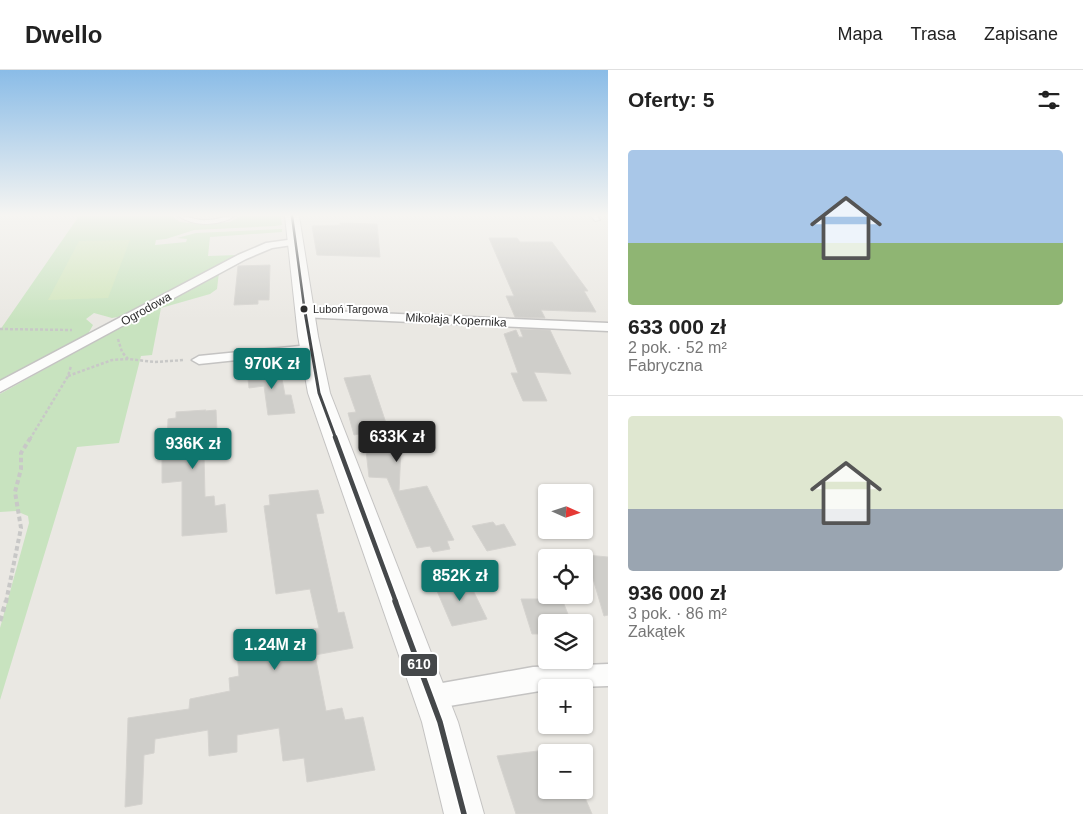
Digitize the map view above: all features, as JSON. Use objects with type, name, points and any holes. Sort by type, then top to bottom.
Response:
[{"type":"street","name":"Ogrodowa","points":[[0,387],[197,280],[257,251]]},
{"type":"street","points":[[296,251],[310,349],[328,418],[431,697],[448,750],[464,814]]},
{"type":"street","name":"Mikołaja Kopernika","points":[[305,314],[608,327]]},
{"type":"street","points":[[200,360],[310,349]]},
{"type":"street","points":[[431,697],[533,679],[608,675]]},
{"type":"path","points":[[0,329],[39,332],[108,330],[118,337],[122,352],[128,359]]},
{"type":"path","points":[[0,621],[7,599],[11,570],[21,528],[15,492],[21,469],[20,453],[68,376],[73,358],[73,348]]},
{"type":"path","points":[[68,376],[112,360],[128,359],[155,362],[200,360]]},
{"type":"green space","points":[[55,251],[209,251],[208,256],[238,255],[123,316],[112,318],[94,313],[86,319],[93,325],[88,334],[0,380],[0,330]]},
{"type":"green space","points":[[74,251],[126,251],[108,298],[48,300]]},
{"type":"green space","points":[[219,272],[217,289],[210,294],[161,308],[152,355],[141,356],[119,443],[77,447],[0,700],[0,628],[29,523],[28,516],[16,511],[0,512],[0,394]]},
{"type":"building","points":[[316,251],[379,251],[380,257],[317,255]]},
{"type":"building","points":[[494,251],[558,251],[588,291],[584,291],[596,312],[541,310],[545,318],[515,317],[506,296],[514,296]]},
{"type":"building","points":[[270,265],[269,300],[258,300],[258,304],[234,305],[238,266]]},
{"type":"building","points":[[520,329],[550,330],[571,374],[534,372],[547,401],[523,401],[511,373],[518,373],[504,334],[516,330],[519,337],[523,337]]},
{"type":"building","points":[[280,368],[285,395],[291,395],[295,413],[268,415],[264,386],[249,388],[247,370]]},
{"type":"building","points":[[370,375],[389,432],[397,430],[397,422],[431,425],[434,451],[401,449],[399,491],[427,486],[454,540],[447,541],[450,549],[433,552],[430,546],[417,548],[387,478],[369,477],[364,433],[354,435],[348,413],[356,412],[344,378]]},
{"type":"building","points":[[216,410],[218,454],[204,455],[205,497],[214,496],[215,506],[225,504],[227,532],[182,536],[182,481],[162,483],[162,447],[167,447],[168,419],[176,418],[176,412]]},
{"type":"building","points":[[318,490],[324,513],[316,514],[338,613],[344,612],[353,648],[315,655],[326,711],[342,708],[345,720],[363,717],[375,770],[307,782],[304,758],[283,761],[279,728],[237,735],[237,752],[209,756],[208,730],[155,739],[154,753],[144,755],[142,804],[125,807],[128,718],[189,709],[190,699],[230,691],[229,678],[239,676],[236,640],[319,628],[310,589],[276,594],[264,506],[270,505],[269,495]]},
{"type":"building","points":[[493,522],[496,526],[504,524],[516,545],[487,551],[472,526]]},
{"type":"building","points":[[593,556],[608,557],[608,615],[604,616],[593,579]]},
{"type":"building","points":[[467,578],[487,619],[452,626],[434,584]]},
{"type":"building","points":[[521,599],[538,599],[538,604],[564,604],[568,614],[538,614],[538,634],[532,634]]},
{"type":"building","points":[[538,751],[538,799],[586,799],[592,814],[516,814],[497,756]]},
{"type":"transit line","name":"610","points":[[297,251],[308,336],[319,393],[440,722],[464,814]]},
{"type":"place","name":"Luboń Targowa","points":[[304,309]]}]
